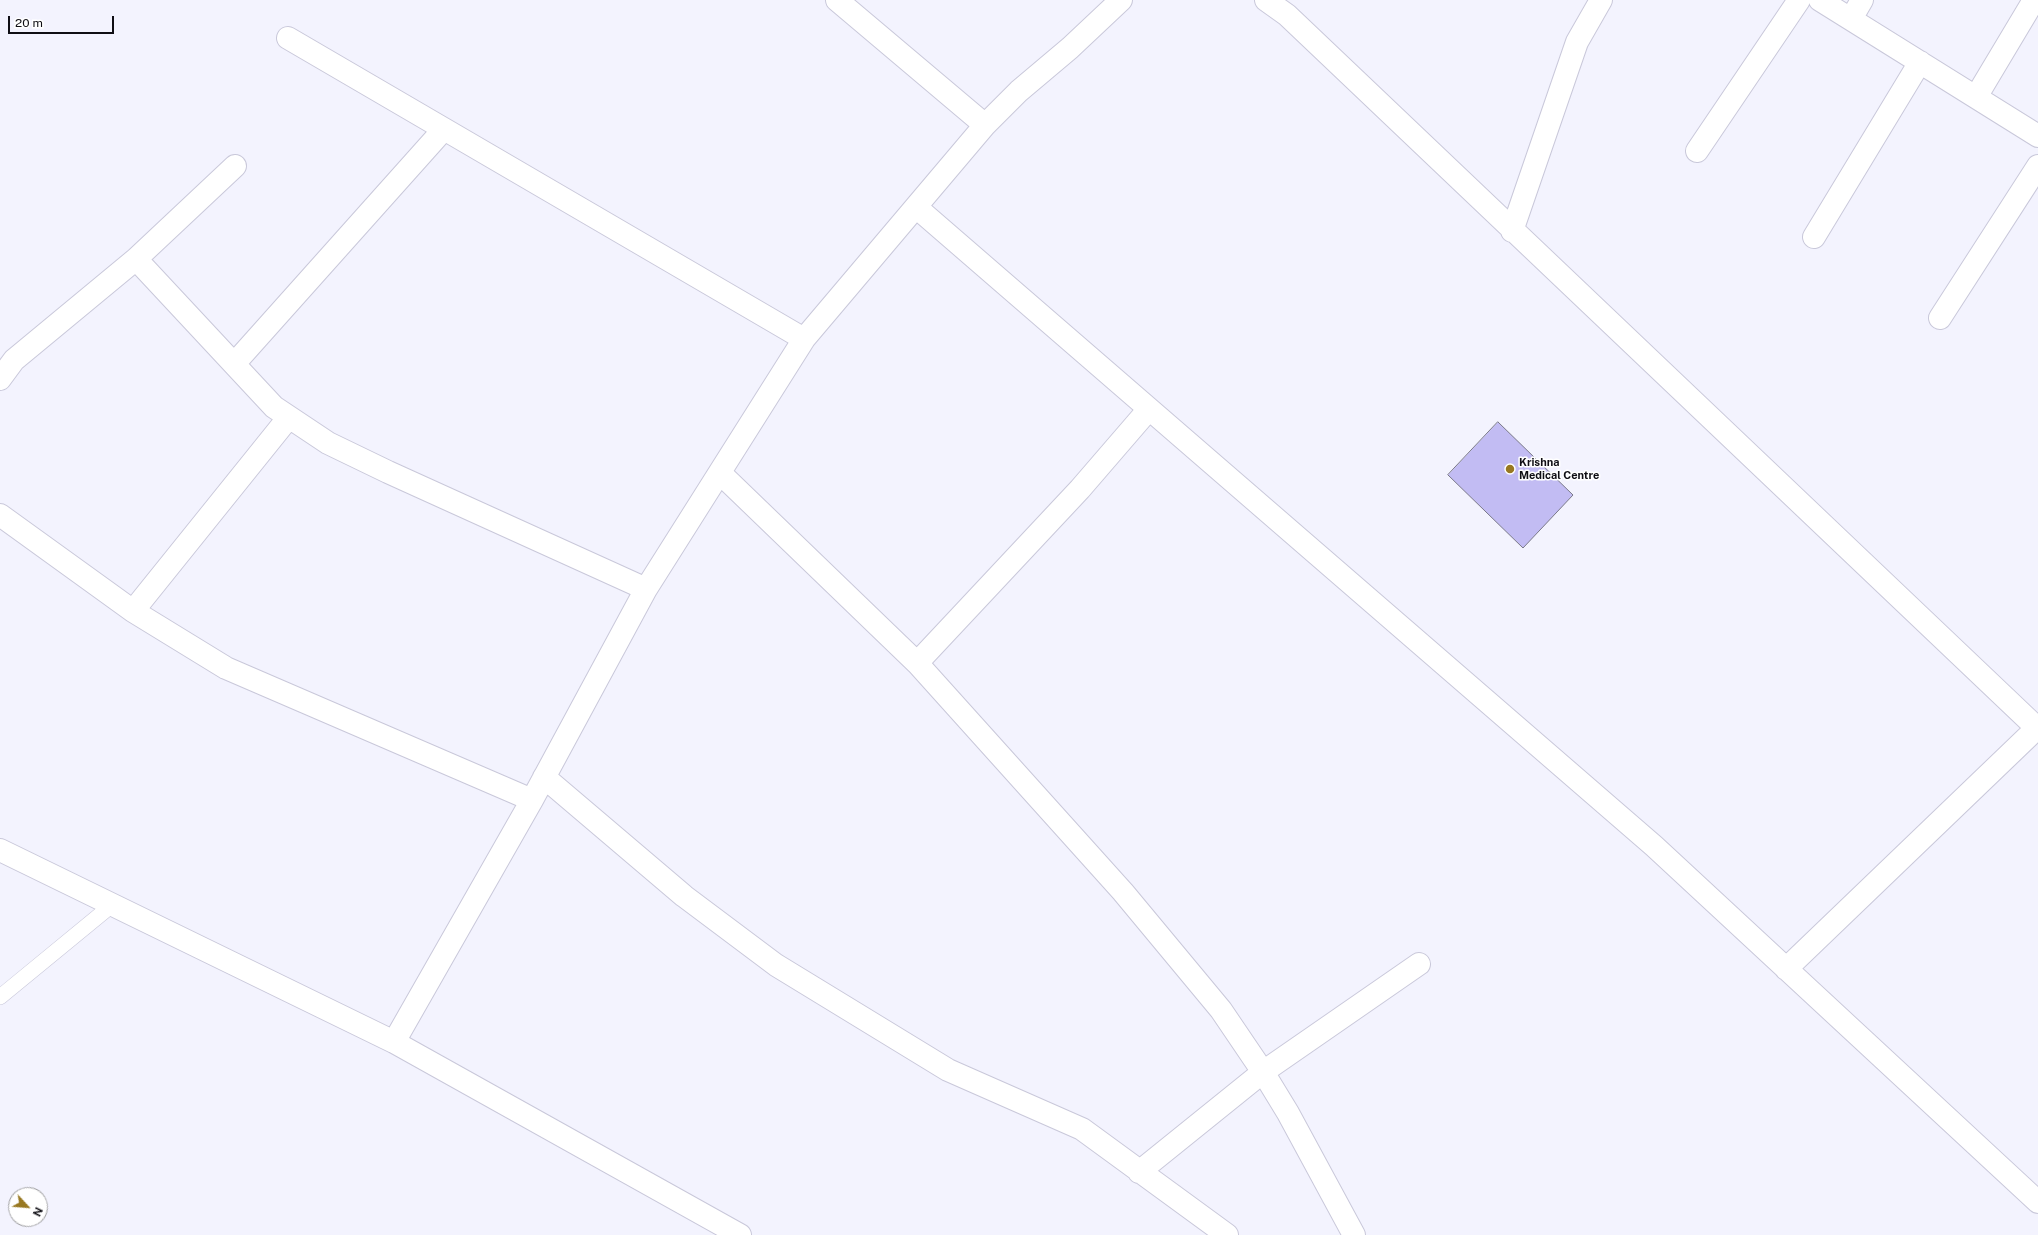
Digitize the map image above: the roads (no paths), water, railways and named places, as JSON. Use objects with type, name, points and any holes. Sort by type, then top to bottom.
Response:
[{"type":"street","points":[[837,0],[985,125]]},
{"type":"street","points":[[394,1042],[532,800],[646,589],[804,339],[985,125],[1019,91],[1070,48],[1121,0]]},
{"type":"street","points":[[1266,0],[1291,7],[1512,231],[2037,729],[1786,969]]},
{"type":"street","points":[[1512,231],[1577,42],[1601,0]]},
{"type":"street","points":[[1696,151],[1799,0]]},
{"type":"street","points":[[1820,0],[2038,136]]},
{"type":"street","points":[[1851,19],[1862,0]]},
{"type":"street","points":[[1976,97],[2034,0]]},
{"type":"street","points":[[288,38],[804,339]]},
{"type":"street","points":[[1814,237],[1920,62]]},
{"type":"street","points":[[234,364],[444,129]]},
{"type":"street","points":[[0,379],[14,360],[136,259],[235,166]]},
{"type":"street","points":[[1940,318],[2038,166]]},
{"type":"street","points":[[916,207],[1654,846],[2038,1202]]},
{"type":"street","points":[[136,259],[274,407],[289,417],[328,442],[382,469],[646,589]]},
{"type":"street","points":[[916,663],[1080,489],[1149,409]]},
{"type":"street","points":[[133,611],[289,417]]},
{"type":"street","points":[[720,473],[916,663],[1123,892],[1221,1010],[1263,1072],[1292,1120],[1354,1235]]},
{"type":"street","points":[[0,515],[133,611],[226,668],[532,800]]},
{"type":"street","points":[[544,777],[684,896],[776,965],[948,1070],[1082,1129],[1227,1235]]},
{"type":"street","points":[[0,850],[394,1042],[740,1235]]},
{"type":"street","points":[[1140,1172],[1263,1072],[1420,964]]},
{"type":"lane","points":[[0,997],[112,905]]},
{"type":"place","name":"Krishna Medical Centre","points":[[1510,469]]}]
